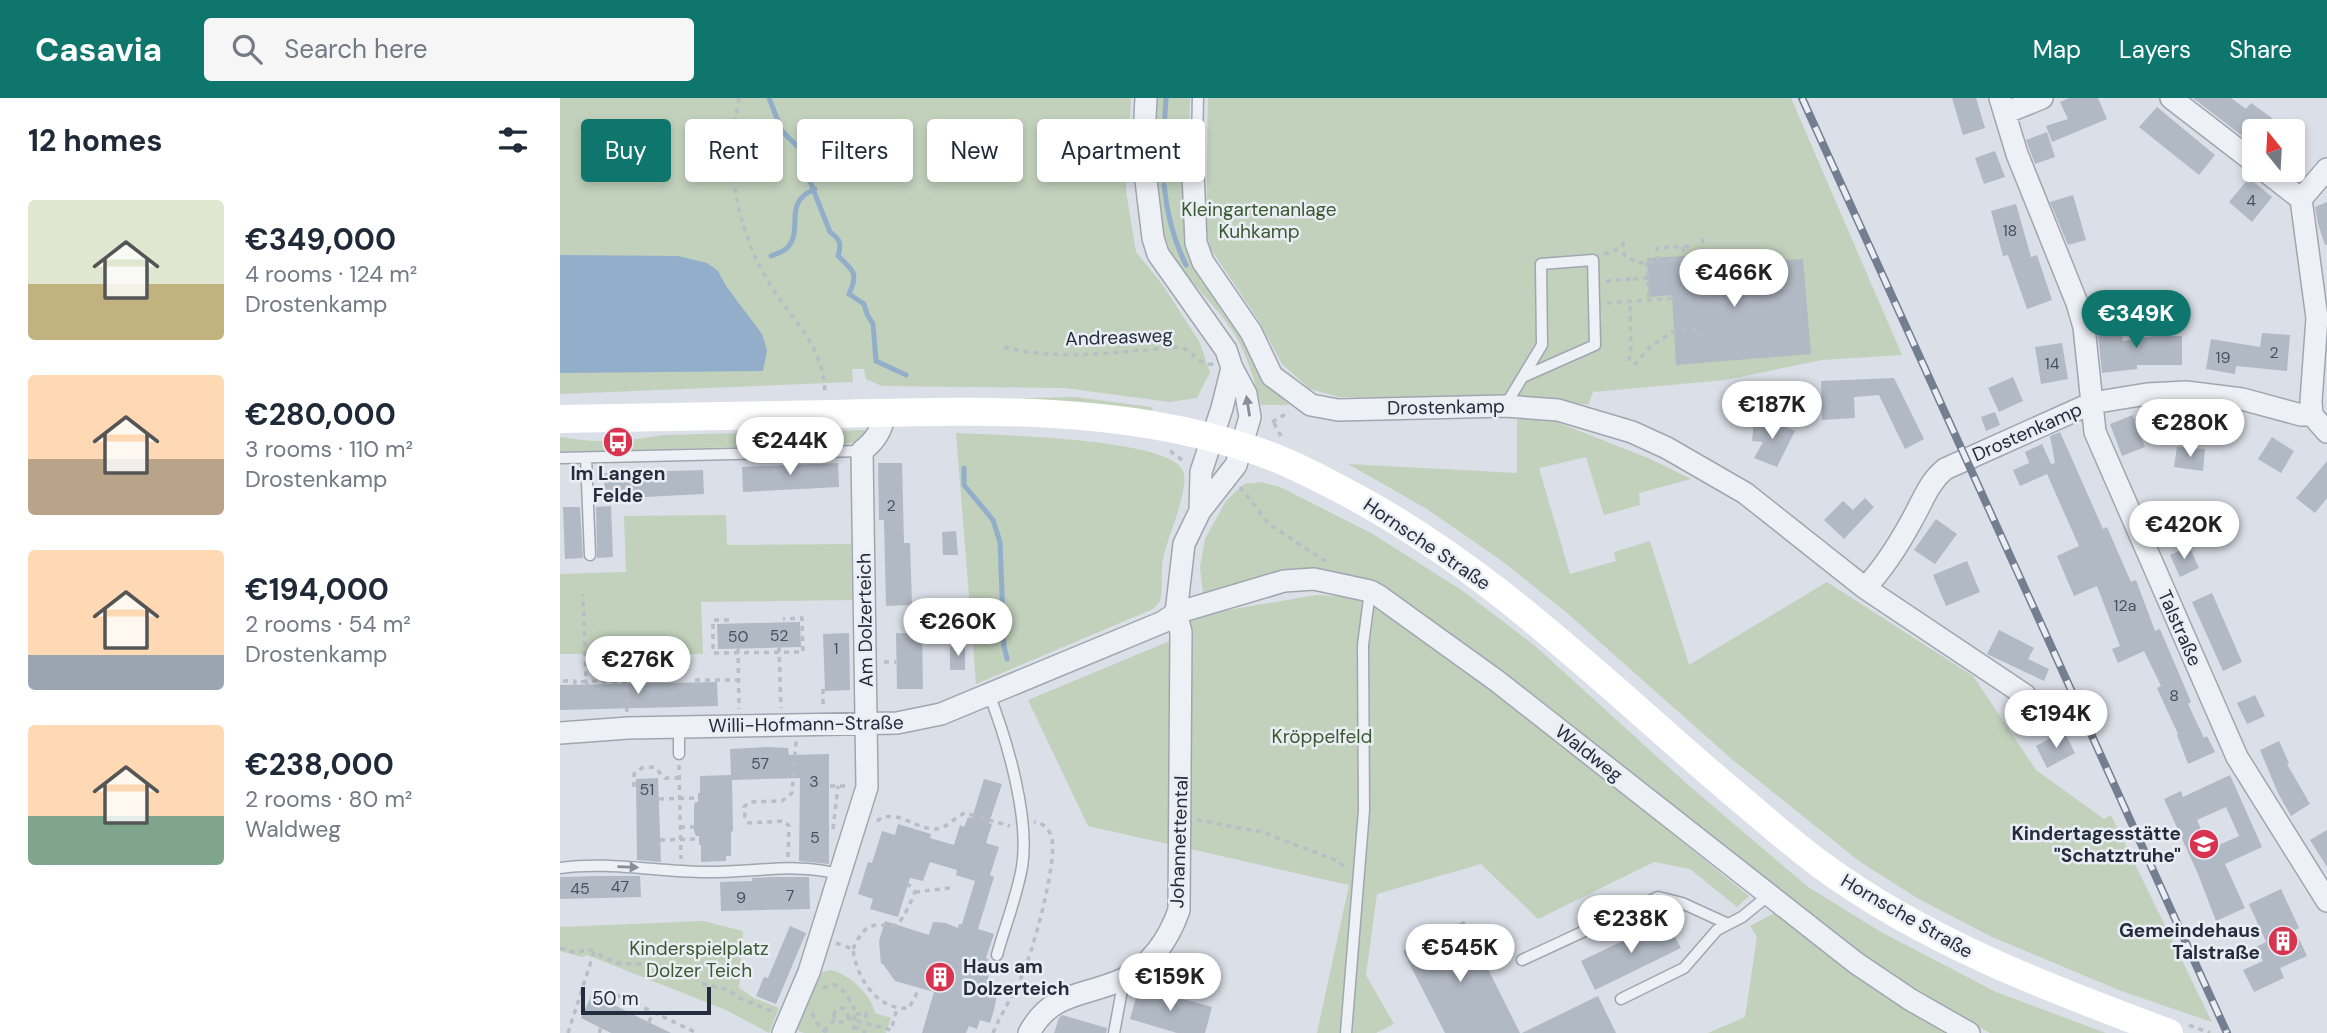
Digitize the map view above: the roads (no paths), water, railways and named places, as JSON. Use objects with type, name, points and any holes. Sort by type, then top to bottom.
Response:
[{"type":"main road","name":"Hornsche Straße","points":[[560,419],[983,411],[1061,414],[1142,424],[1212,437],[1243,446],[1295,466],[1373,506],[1463,565],[1557,638],[1754,810],[1817,863],[1854,889],[1918,926],[2015,974],[2177,1028]]},
{"type":"street","points":[[1145,119],[1146,98]]},
{"type":"street","points":[[2003,106],[2042,98]]},
{"type":"street","points":[[2171,98],[2242,153]]},
{"type":"street","name":"Talstraße","points":[[2003,106],[2017,154],[2077,303],[2084,327],[2095,432],[2237,757],[2327,901]]},
{"type":"street","points":[[2301,199],[2327,169]]},
{"type":"street","points":[[1146,182],[1150,225],[1158,254],[1226,350],[1246,394],[1250,417],[1236,465],[1200,511],[1188,533],[1181,557],[1176,613]]},
{"type":"street","name":"Drostenkamp","points":[[1193,182],[1196,243],[1203,262],[1251,332],[1272,376],[1311,405],[1338,410],[1506,405],[1558,410],[1632,432],[1667,448],[1745,493],[1864,588],[2025,695]]},
{"type":"street","points":[[2279,182],[2301,199],[2317,318],[2310,391],[2312,415],[2327,432]]},
{"type":"street","points":[[1200,511],[1200,472],[1231,364]]},
{"type":"street","name":"Drostenkamp","points":[[1864,588],[1887,561],[1913,519],[1933,479],[1945,469],[2092,403],[2147,394],[2186,392],[2242,399],[2301,415],[2312,415]]},
{"type":"street","points":[[862,451],[875,440],[882,427],[885,412]]},
{"type":"street","name":"Am Dolzerteich","points":[[783,1033],[809,972],[867,786],[862,451]]},
{"type":"street","name":"Waldweg","points":[[1176,613],[1284,580],[1314,579],[1370,591],[1497,681],[1856,963],[1911,1000],[1969,1033]]},
{"type":"street","name":"Willi-Hofmann-Straße","points":[[560,733],[628,728],[867,724],[922,720],[941,715],[1163,622],[1176,613]]},
{"type":"street","name":"Johannettental","points":[[1029,1033],[1039,1016],[1053,1004],[1075,993],[1124,979],[1157,953],[1172,930],[1179,910],[1181,632],[1176,613]]},
{"type":"lane","points":[[1196,119],[1198,98]]},
{"type":"lane","points":[[1506,405],[1542,345],[1541,264],[1593,260],[1595,345],[1525,376]]},
{"type":"lane","points":[[560,458],[862,451]]},
{"type":"lane","points":[[586,458],[590,555]]},
{"type":"lane","points":[[1346,1033],[1364,810],[1363,645],[1370,591]]},
{"type":"lane","points":[[989,694],[1006,744],[1025,844],[1022,869],[997,955]]},
{"type":"lane","points":[[679,727],[679,754]]},
{"type":"lane","points":[[560,868],[631,866],[681,871],[789,869],[839,874]]},
{"type":"lane","points":[[1621,999],[1684,968],[1717,930],[1742,917],[1769,895]]},
{"type":"lane","points":[[1522,960],[1658,897],[1682,902],[1728,924]]},
{"type":"lane","points":[[1114,1033],[1124,979]]},
{"type":"water","points":[[560,255],[678,256],[707,263],[718,271],[762,334],[767,350],[763,371],[560,373]]},
{"type":"waterway","points":[[769,98],[782,131],[800,149],[802,161],[830,232],[839,242],[838,256],[853,272],[854,281],[849,294],[864,304],[873,324],[876,361],[906,375]]},
{"type":"waterway","points":[[1165,119],[1166,98]]},
{"type":"waterway","points":[[1164,185],[1171,226],[1186,265]]},
{"type":"waterway","points":[[771,256],[785,249],[792,241],[799,201],[815,189]]},
{"type":"waterway","points":[[964,468],[964,485],[993,520],[1000,542],[1004,646],[1007,659]]},
{"type":"railway","points":[[1802,98],[2227,1033]]},
{"type":"place","name":"Im Langen Felde","points":[[618,442]]},
{"type":"place","name":"Kindertagesstätte \"Schatztruhe\"","points":[[2204,844]]},
{"type":"place","name":"Gemeindehaus Talstraße","points":[[2283,941]]},
{"type":"place","name":"Haus am Dolzerteich","points":[[940,977]]},
{"type":"park label","name":"Kleingartenanlage Kuhkamp","points":[[1259,220]]},
{"type":"park label","name":"Kröppelfeld","points":[[1322,736]]},
{"type":"park label","name":"Kinderspielplatz Dolzer Teich","points":[[699,959]]}]
